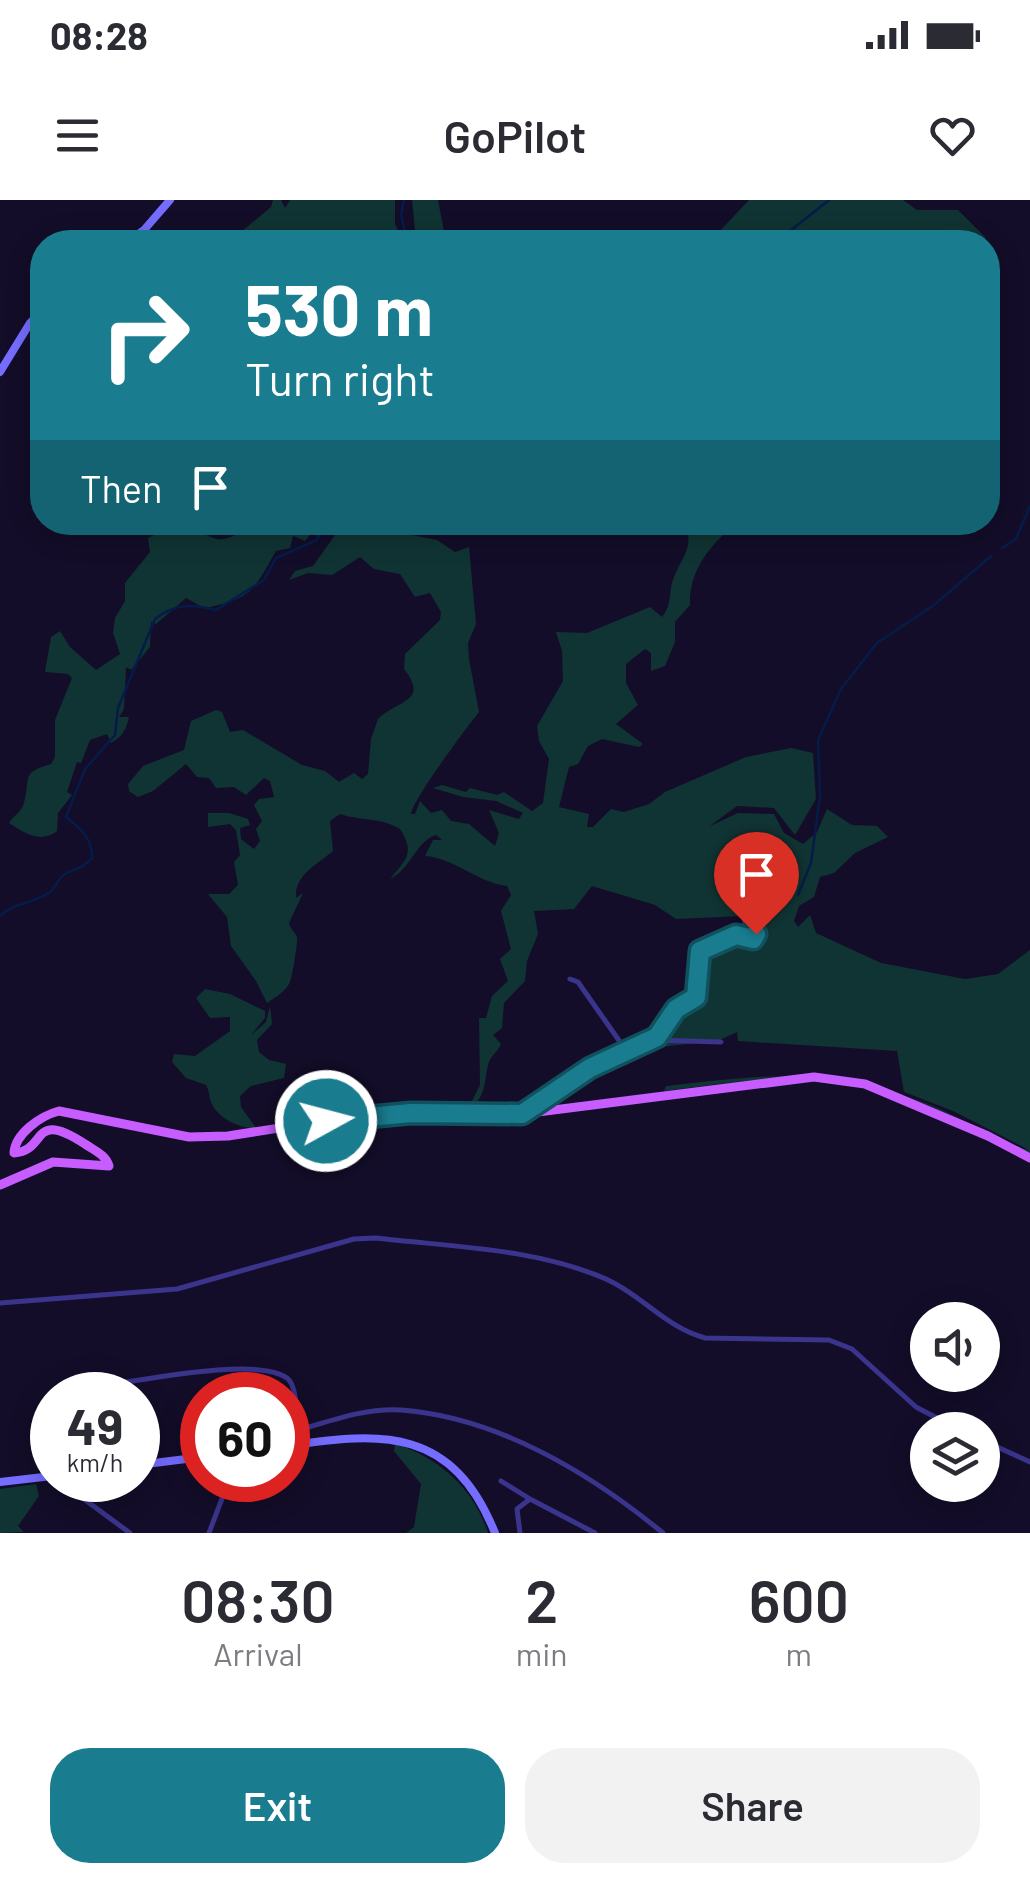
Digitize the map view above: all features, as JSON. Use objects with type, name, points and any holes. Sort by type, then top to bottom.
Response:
[{"type":"main road","points":[[144,230],[170,200]]},
{"type":"main road","points":[[0,372],[30,324]]},
{"type":"main road","points":[[0,1186],[54,1162],[109,1166],[105,1158],[62,1130],[46,1130],[22,1152],[14,1152],[17,1141],[40,1118],[59,1111],[189,1136],[228,1136],[356,1116],[522,1114],[814,1077],[865,1084],[1030,1158]]},
{"type":"main road","points":[[310,1443],[372,1436],[417,1445],[464,1481],[488,1514],[495,1533]]},
{"type":"main road","points":[[0,1482],[30,1479]]},
{"type":"street","points":[[652,1040],[664,1030],[676,1009],[696,997],[700,951],[736,935],[755,938],[744,919],[757,910]]},
{"type":"street","points":[[570,979],[578,982],[625,1049]]},
{"type":"street","points":[[522,1114],[625,1049],[652,1040],[721,1042]]},
{"type":"street","points":[[0,1303],[177,1289],[354,1239],[519,1254],[604,1278],[686,1333],[705,1338],[829,1340],[852,1349],[926,1412]]},
{"type":"street","points":[[196,1372],[251,1372]]},
{"type":"street","points":[[310,1428],[368,1412],[401,1410],[490,1428],[584,1478],[663,1533]]},
{"type":"street","points":[[1000,1448],[1030,1462]]},
{"type":"street","points":[[500,1481],[595,1533]]},
{"type":"street","points":[[520,1533],[517,1509],[530,1498]]},
{"type":"street","points":[[88,1502],[130,1533]]},
{"type":"street","points":[[209,1533],[221,1502]]},
{"type":"green space","points":[[273,200],[281,200],[285,208],[290,200],[395,200],[398,230],[243,230],[271,207]]},
{"type":"green space","points":[[412,200],[438,200],[444,230],[415,230]]},
{"type":"green space","points":[[749,200],[903,200],[917,210],[958,210],[978,230],[721,230]]},
{"type":"green space","points":[[310,535],[305,541],[293,536],[290,548],[276,551],[243,596],[204,608],[186,598],[156,624],[151,622],[150,647],[131,670],[126,667],[124,709],[119,717],[129,717],[125,729],[111,743],[107,734],[90,740],[67,792],[72,795],[58,813],[57,831],[39,837],[9,823],[23,806],[31,773],[51,764],[55,757],[55,720],[72,678],[68,674],[45,672],[51,637],[60,631],[70,647],[96,670],[120,654],[113,633],[115,618],[125,601],[125,583],[150,552],[148,538]]},
{"type":"green space","points":[[335,535],[411,535],[437,540],[455,552],[469,547],[476,624],[468,643],[479,712],[430,779],[411,814],[415,814],[420,801],[431,813],[442,810],[451,821],[469,824],[495,846],[499,833],[489,810],[519,819],[523,813],[496,801],[433,788],[442,785],[466,792],[470,788],[497,795],[504,792],[532,811],[543,803],[549,759],[539,741],[537,726],[563,681],[562,651],[556,632],[587,633],[650,607],[662,617],[685,554],[687,535],[723,535],[697,569],[690,605],[675,622],[675,642],[665,666],[651,671],[651,653],[645,649],[626,664],[626,683],[638,705],[616,724],[643,744],[639,747],[602,739],[588,746],[578,764],[569,767],[559,807],[589,814],[587,827],[593,827],[611,809],[624,812],[649,804],[665,792],[746,757],[791,748],[813,753],[816,799],[795,835],[774,808],[737,806],[710,826],[738,813],[774,814],[784,833],[803,844],[817,832],[827,809],[852,825],[877,826],[888,837],[855,853],[834,873],[820,877],[814,897],[799,906],[794,921],[798,927],[810,915],[816,933],[881,963],[965,979],[998,974],[1030,950],[1030,1155],[895,1092],[931,1105],[1029,1150],[953,1111],[904,1092],[897,1051],[738,1041],[737,1032],[720,1040],[628,1051],[660,1041],[679,1013],[697,1005],[705,981],[700,974],[700,955],[729,939],[752,938],[755,933],[744,925],[742,916],[676,919],[655,905],[592,886],[574,909],[534,911],[538,934],[527,961],[525,981],[504,1003],[502,1028],[493,1035],[501,1044],[489,1062],[481,1095],[468,1109],[480,1085],[479,1018],[486,1018],[492,996],[508,981],[500,959],[511,949],[501,911],[511,895],[507,886],[425,856],[433,840],[442,840],[436,835],[423,843],[390,879],[404,862],[407,844],[400,829],[378,821],[340,814],[330,821],[333,851],[308,871],[296,890],[296,898],[303,893],[289,923],[297,937],[290,981],[267,1003],[231,946],[227,917],[208,894],[229,894],[238,885],[234,862],[240,855],[236,830],[230,824],[208,827],[208,813],[229,813],[248,819],[250,825],[240,828],[241,839],[254,849],[260,841],[256,829],[262,821],[254,805],[259,799],[274,797],[270,781],[264,778],[246,795],[234,787],[216,788],[209,778],[197,777],[186,764],[153,791],[138,797],[129,791],[128,784],[143,766],[184,750],[191,721],[216,710],[222,712],[230,732],[243,730],[302,765],[325,771],[339,782],[354,773],[362,779],[368,774],[371,739],[378,719],[408,699],[414,688],[404,669],[405,654],[440,620],[441,612],[430,593],[415,597],[400,574],[374,569],[360,557],[332,575],[308,573],[289,580],[295,571],[313,566]]},
{"type":"green space","points":[[205,989],[230,994],[265,1011],[265,1018],[251,1035],[266,1022],[270,1006],[272,1024],[257,1040],[259,1052],[269,1060],[286,1064],[284,1078],[251,1086],[240,1096],[241,1107],[256,1128],[224,1118],[214,1108],[206,1085],[186,1078],[172,1062],[174,1054],[195,1056],[230,1031],[230,1017],[210,1018],[196,998]]},
{"type":"green space","points":[[800,1076],[824,1078],[754,1080],[664,1091],[666,1086],[737,1078]]},
{"type":"green space","points":[[395,1444],[426,1457],[452,1476],[474,1502],[488,1533],[406,1533],[414,1527],[421,1484],[394,1451]]},
{"type":"green space","points":[[30,1485],[30,1502],[35,1502],[18,1526],[24,1532],[0,1533],[0,1489]]},
{"type":"waterway","points":[[404,200],[401,215],[405,230]]},
{"type":"waterway","points":[[791,230],[829,200]]},
{"type":"waterway","points":[[1002,548],[1016,539],[1030,506]]},
{"type":"waterway","points":[[0,916],[50,892],[63,876],[92,858],[88,840],[66,817],[85,769],[115,735],[118,708],[155,619],[184,606],[216,610],[264,580],[276,558],[317,540],[319,535]]},
{"type":"waterway","points":[[798,895],[811,863],[820,796],[818,740],[841,689],[877,643],[934,605],[991,556]]},
{"type":"route","points":[[326,1121],[411,1113],[522,1114],[590,1068],[657,1037],[676,1009],[696,997],[700,951],[726,938],[736,935],[753,939],[756,934]]}]
